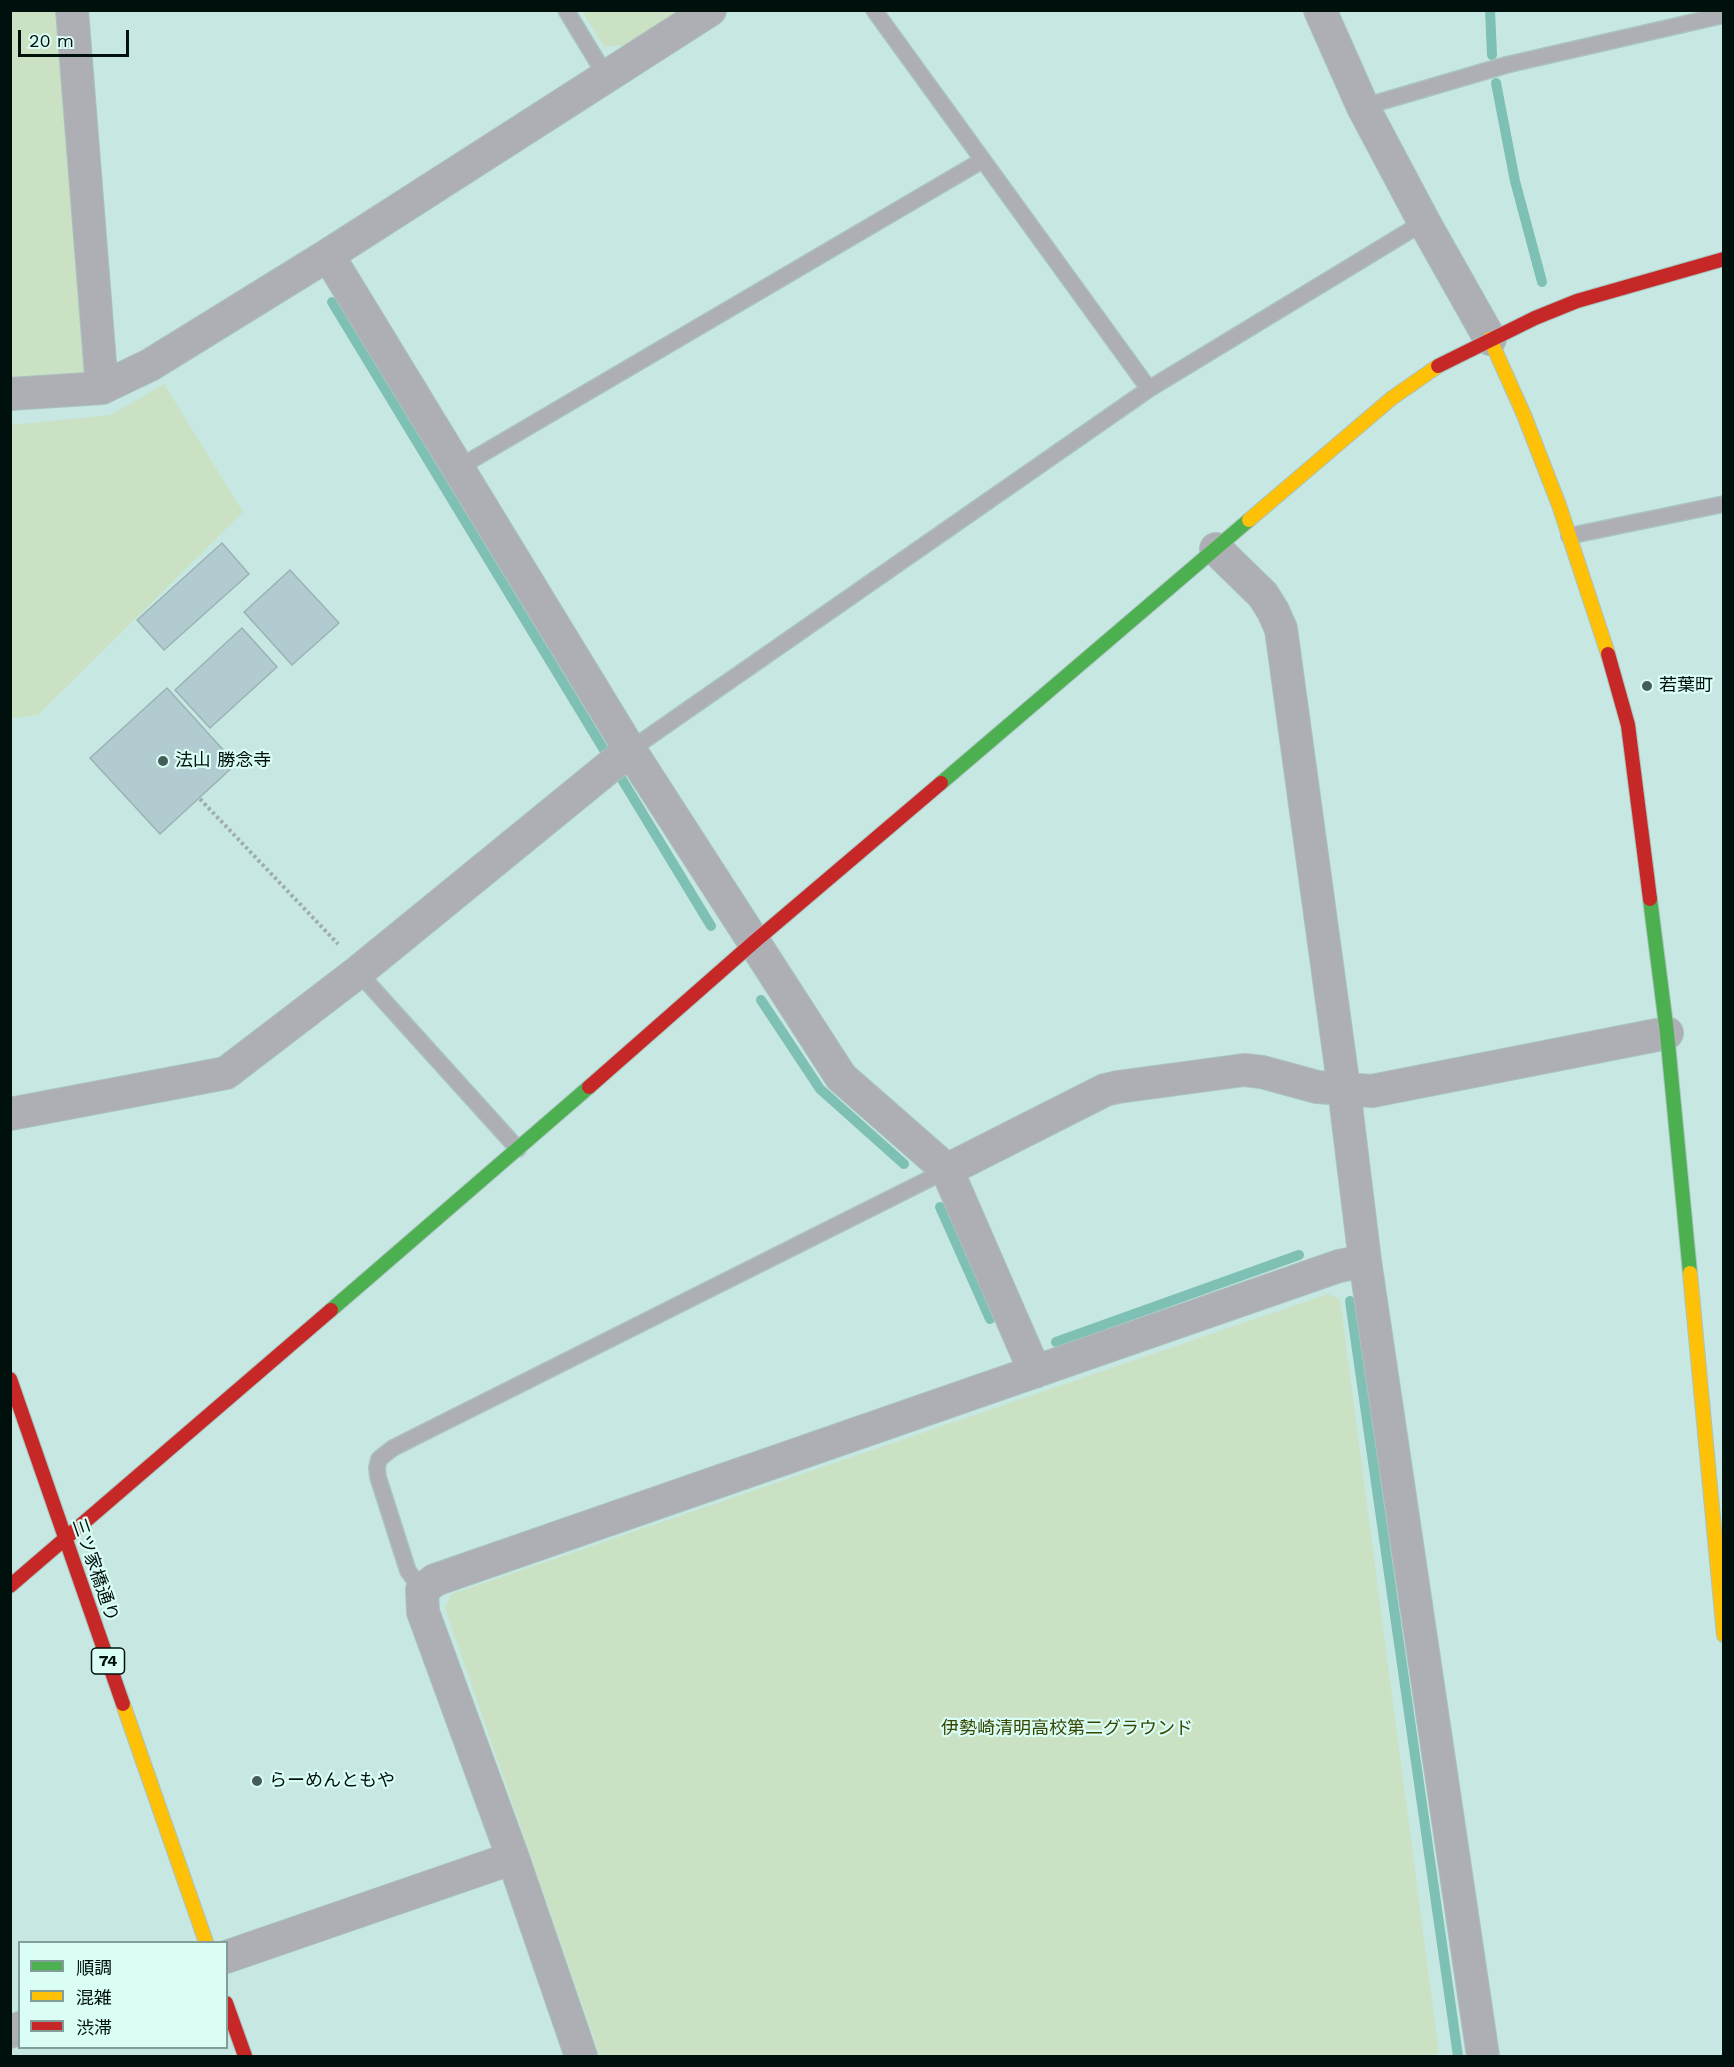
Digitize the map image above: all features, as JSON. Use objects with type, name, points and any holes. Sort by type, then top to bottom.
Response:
[{"type":"street","points":[[72,10],[102,388]]},
{"type":"street","points":[[10,394],[102,388],[150,365],[328,255],[710,10]]},
{"type":"street","points":[[1320,10],[1363,107],[1490,339],[1524,416],[1569,536],[1611,663],[1628,725],[1667,1034],[1707,1404],[1724,1635]]},
{"type":"street","points":[[328,255],[630,750],[841,1077],[947,1170],[1035,1372]]},
{"type":"street","points":[[10,1586],[518,1149],[754,942],[1392,398],[1437,366],[1535,318],[1577,301],[1724,259]]},
{"type":"street","points":[[1216,549],[1263,595],[1281,629],[1344,1089],[1365,1261],[1483,2056]]},
{"type":"street","points":[[10,1114],[226,1074],[358,972],[630,750]]},
{"type":"street","points":[[947,1170],[1105,1090],[1118,1087],[1244,1070],[1262,1072],[1317,1087],[1372,1091],[1667,1034]]},
{"type":"street","points":[[581,2056],[513,1858],[423,1612],[422,1590],[435,1580],[1339,1266],[1365,1261]]},
{"type":"street","name":"三ツ家橋通り","points":[[10,1379],[206,1941]]},
{"type":"street","points":[[228,1956],[513,1858]]},
{"type":"street","points":[[228,2009],[245,2056]]},
{"type":"lane","points":[[566,10],[606,76]]},
{"type":"lane","points":[[874,10],[1149,389]]},
{"type":"lane","points":[[1363,107],[1506,65],[1724,15]]},
{"type":"lane","points":[[458,468],[983,160]]},
{"type":"lane","points":[[630,750],[1149,389],[1424,222]]},
{"type":"lane","points":[[1569,536],[1724,504]]},
{"type":"lane","points":[[358,972],[518,1149]]},
{"type":"lane","points":[[422,1590],[408,1571],[378,1477],[379,1459],[393,1448],[947,1170]]},
{"type":"path","points":[[200,799],[347,954],[358,972]]},
{"type":"green space","points":[[11,11],[56,11],[88,365],[80,377],[11,381]]},
{"type":"green space","points":[[582,11],[680,11],[626,45],[604,47]]},
{"type":"green space","points":[[164,384],[243,512],[38,715],[11,718],[11,425],[111,415]]},
{"type":"green space","name":"伊勢崎清明高校第二グラウンド","points":[[1328,1294],[1340,1299],[1439,2053],[1428,2056],[600,2056],[445,1608],[452,1594]]},
{"type":"building","points":[[222,543],[249,574],[164,650],[137,620]]},
{"type":"building","points":[[290,570],[339,623],[292,665],[244,612]]},
{"type":"building","points":[[242,628],[277,667],[210,728],[175,690]]},
{"type":"building","name":"法山 勝念寺","points":[[167,688],[236,764],[160,834],[90,758]]},
{"type":"waterway","points":[[1490,10],[1492,55]]},
{"type":"waterway","points":[[1496,83],[1515,181],[1542,282]]},
{"type":"waterway","points":[[332,302],[711,926]]},
{"type":"waterway","points":[[761,1000],[820,1089],[904,1164]]},
{"type":"waterway","points":[[940,1207],[990,1319]]},
{"type":"waterway","points":[[1056,1342],[1299,1255]]},
{"type":"waterway","points":[[1350,1301],[1458,2056]]},
{"type":"traffic: fast","points":[[941,783],[1249,520]]},
{"type":"traffic: fast","points":[[1650,899],[1667,1033],[1690,1273]]},
{"type":"traffic: fast","points":[[331,1310],[589,1087]]},
{"type":"traffic: slow","points":[[1490,339],[1524,415],[1559,505],[1608,654]]},
{"type":"traffic: slow","points":[[1249,520],[1392,398],[1438,366]]},
{"type":"traffic: slow","points":[[1690,1273],[1724,1635]]},
{"type":"traffic: slow","points":[[123,1704],[206,1941]]},
{"type":"traffic: jam","points":[[1438,366],[1535,318],[1577,301],[1724,259]]},
{"type":"traffic: jam","points":[[1608,654],[1628,725],[1650,899]]},
{"type":"traffic: jam","points":[[589,1087],[754,942],[941,783]]},
{"type":"traffic: jam","points":[[10,1586],[331,1310]]},
{"type":"traffic: jam","points":[[10,1379],[123,1704]]},
{"type":"traffic: jam","points":[[228,2009],[245,2056]]},
{"type":"place","name":"若葉町","points":[[1647,686]]},
{"type":"place","name":"法山 勝念寺","points":[[163,761]]},
{"type":"place","name":"らーめんともや","points":[[257,1781]]}]
